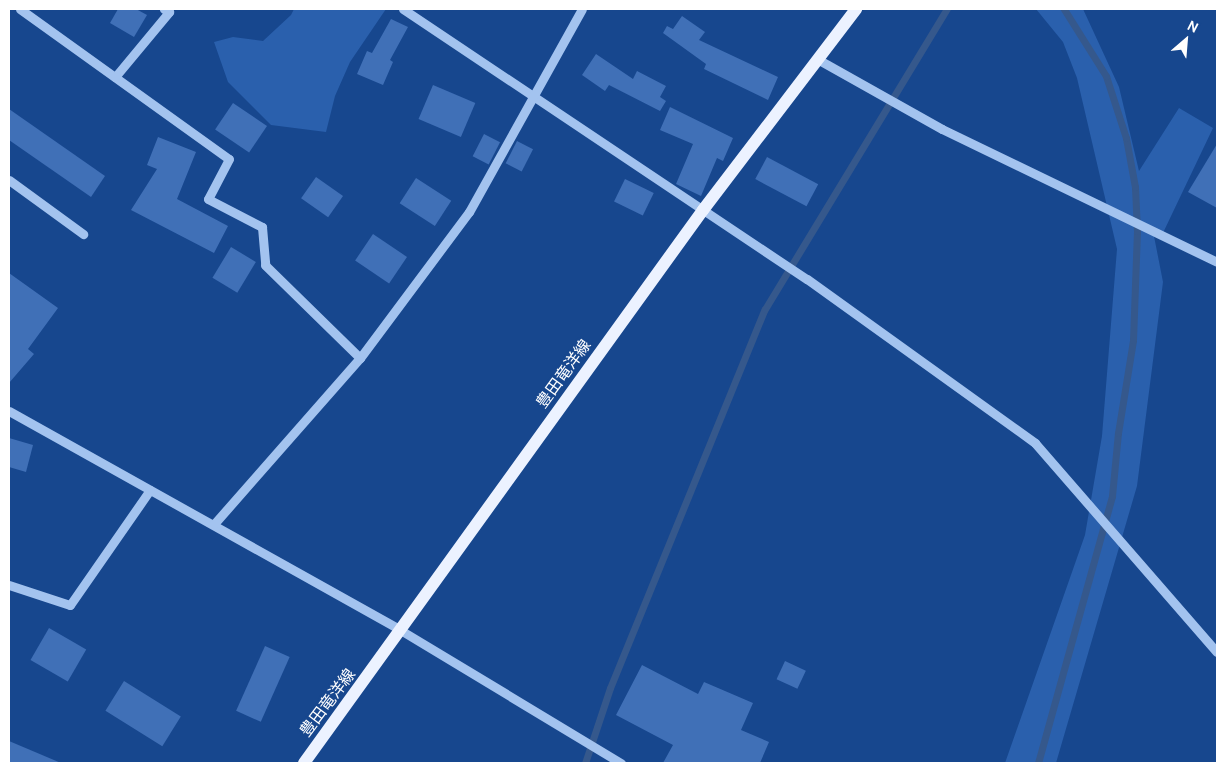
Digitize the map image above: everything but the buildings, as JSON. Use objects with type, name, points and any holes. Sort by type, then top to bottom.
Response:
[{"type":"main road","name":"豊田竜洋線","points":[[304,763],[402,631],[703,210],[856,9]]},
{"type":"street","points":[[20,9],[229,159],[208,199],[262,227],[265,265],[360,358]]},
{"type":"street","points":[[115,77],[169,12],[164,9]]},
{"type":"street","points":[[403,9],[534,99],[807,279],[1035,443],[1217,652]]},
{"type":"street","points":[[214,524],[360,358],[469,212],[534,99],[582,9]]},
{"type":"street","points":[[819,60],[942,129],[1217,262]]},
{"type":"street","points":[[9,180],[83,234]]},
{"type":"street","points":[[9,411],[214,524],[402,631],[620,763]]},
{"type":"street","points":[[9,586],[70,605],[150,490]]},
{"type":"shaded area","points":[[294,9],[386,9],[350,62],[335,96],[326,132],[271,125],[228,82],[214,42],[233,37],[263,41],[291,15]]},
{"type":"shaded area","points":[[1036,9],[1083,9],[1119,87],[1139,171],[1179,108],[1213,128],[1162,235],[1153,231],[1163,282],[1137,486],[1056,763],[1005,763],[1085,535],[1102,436],[1117,249],[1077,78],[1063,42]]},
{"type":"waterway","points":[[585,763],[610,688],[765,309],[947,9]]},
{"type":"waterway","points":[[1038,763],[1112,496],[1118,433],[1133,340],[1137,231],[1135,187],[1126,138],[1106,76],[1064,9]]}]
